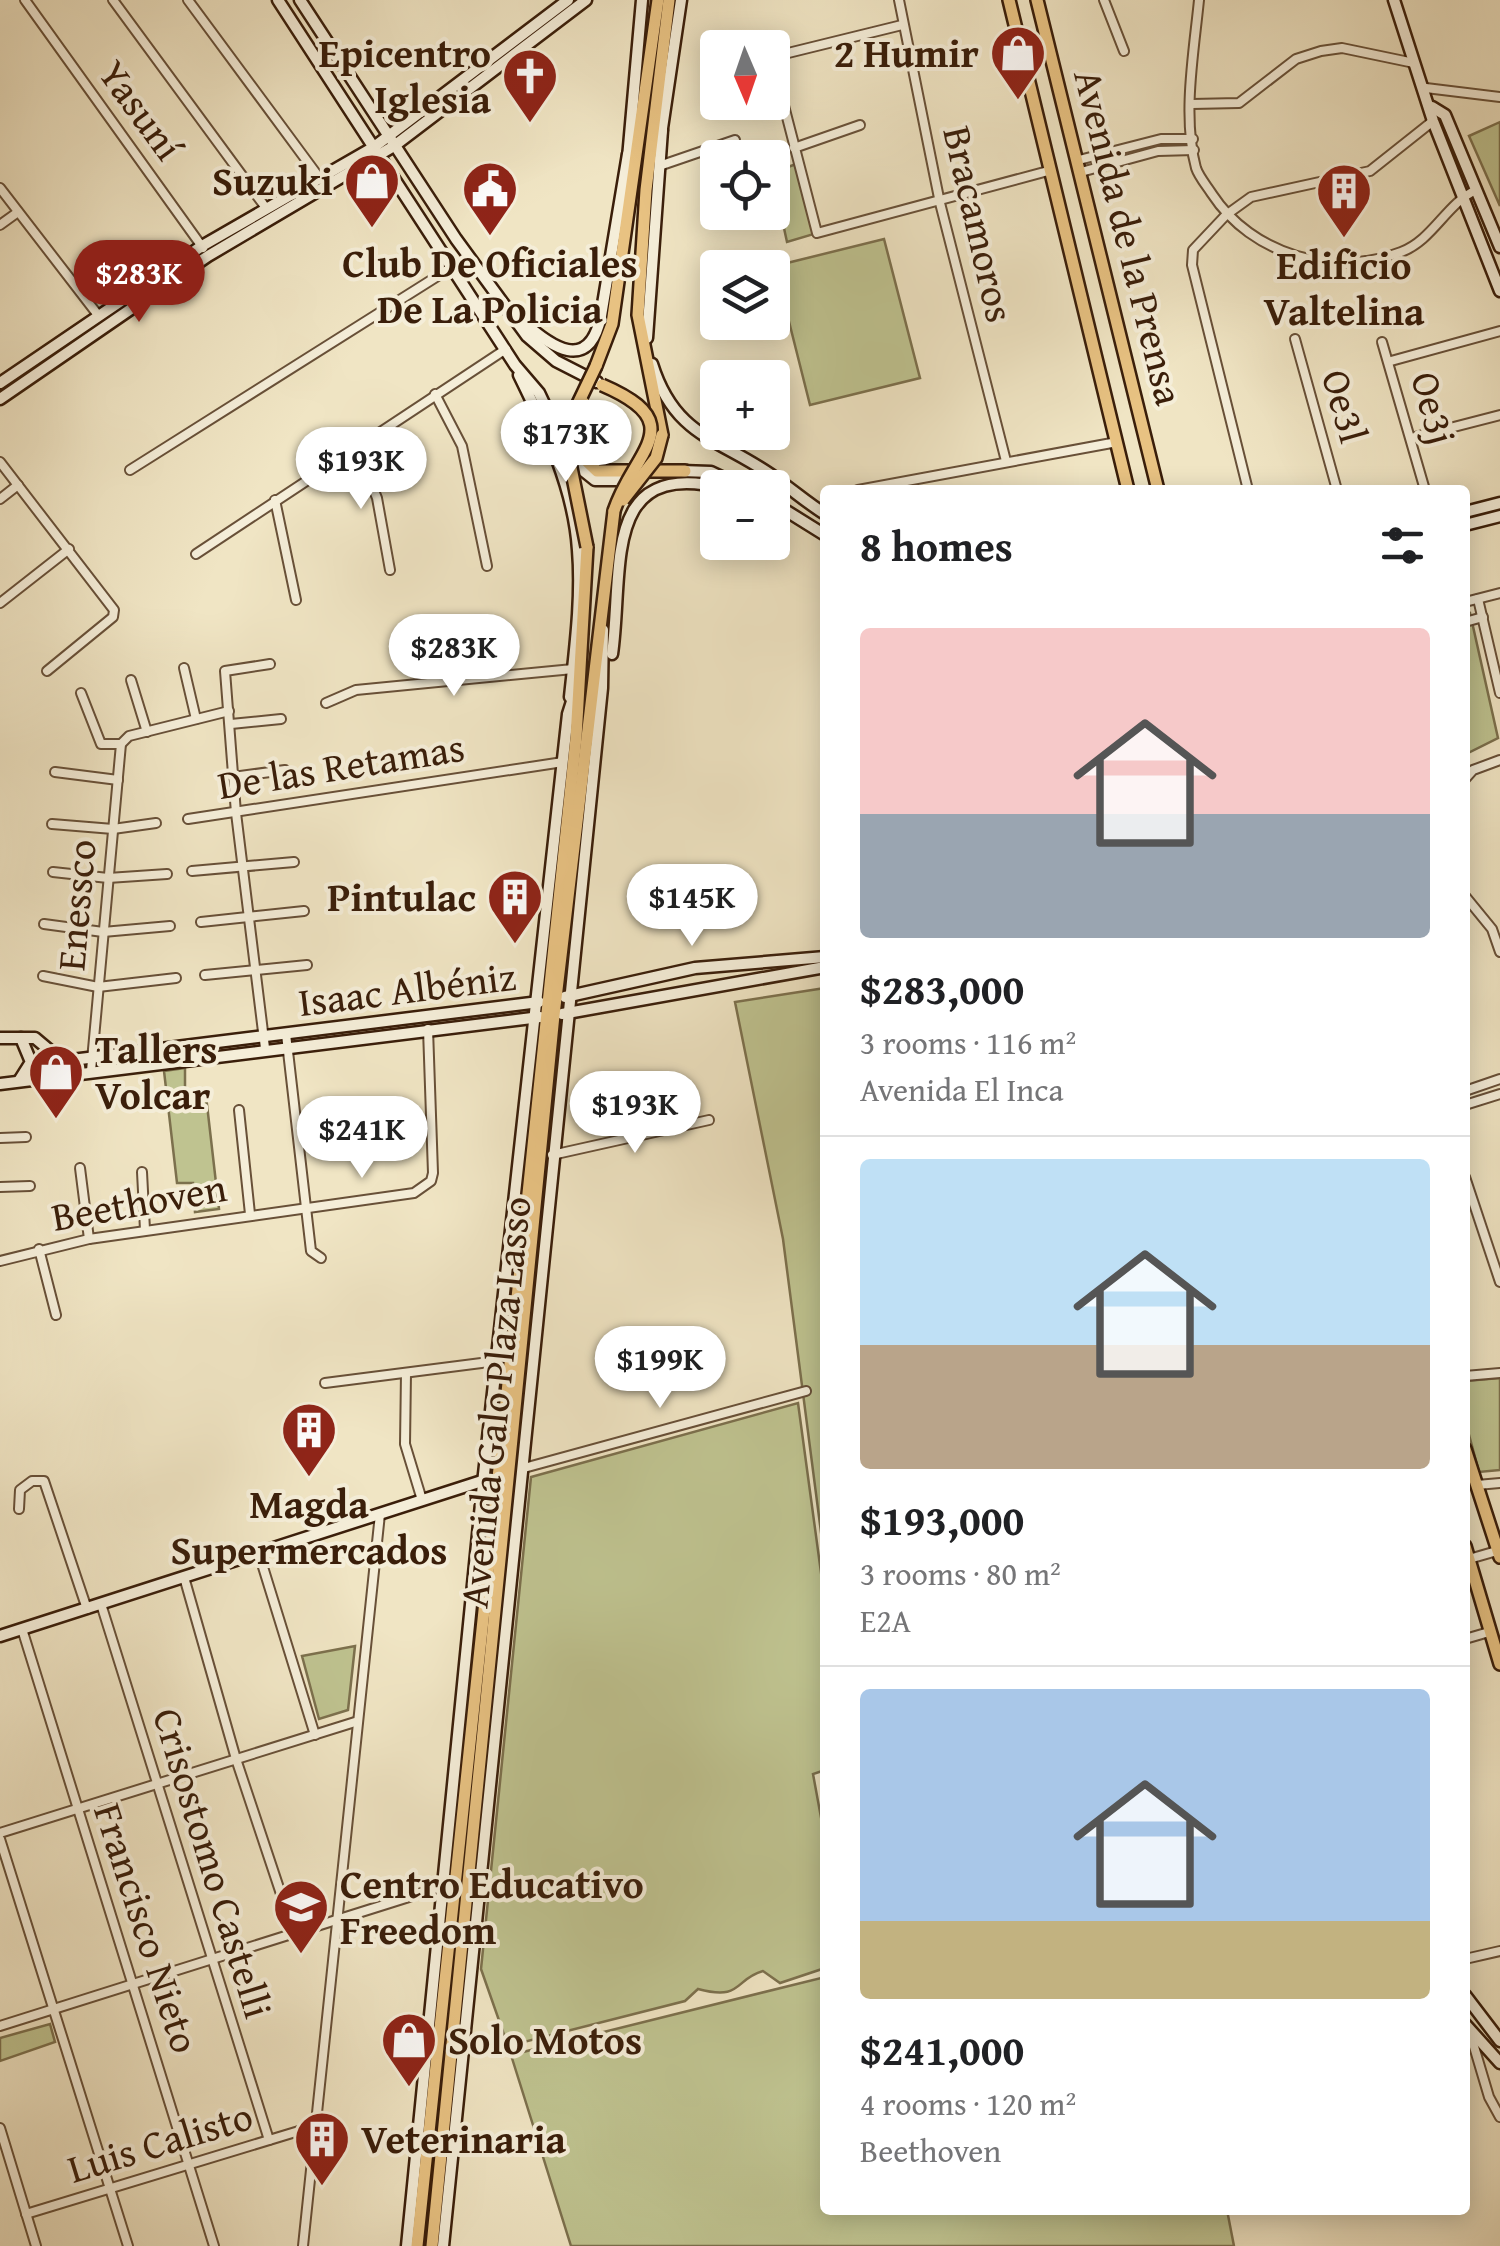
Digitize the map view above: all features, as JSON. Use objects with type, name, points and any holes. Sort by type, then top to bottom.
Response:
[{"type":"main road","points":[[278,0],[506,349],[547,434],[575,523],[579,578],[568,714]]},
{"type":"main road","points":[[300,0],[509,309],[544,352],[641,405],[652,433],[647,453],[626,483],[614,511],[603,630]]},
{"type":"main road","points":[[392,140],[568,0]]},
{"type":"main road","points":[[0,383],[98,315],[377,151],[586,0]]},
{"type":"main road","points":[[622,240],[642,0]]},
{"type":"main road","points":[[658,0],[612,324],[574,424],[576,451],[598,471],[700,472]]},
{"type":"main road","points":[[645,245],[646,190],[669,0]]},
{"type":"main road","points":[[614,511],[661,446],[661,421],[638,315],[681,0]]},
{"type":"main road","name":"Avenida de la Prensa","points":[[1009,0],[1127,485]]},
{"type":"main road","name":"Avenida de la Prensa","points":[[1037,0],[1157,485]]},
{"type":"main road","points":[[1394,0],[1426,88],[1433,120],[1500,292]]},
{"type":"main road","points":[[1432,107],[1446,115],[1500,247]]},
{"type":"main road","points":[[662,130],[646,317],[657,380],[668,404],[690,427],[820,509]]},
{"type":"main road","points":[[0,398],[266,208],[318,176],[377,151]]},
{"type":"main road","points":[[509,309],[561,350],[578,350],[593,340],[601,319],[628,154]]},
{"type":"main road","points":[[515,365],[539,393],[569,457],[585,475],[613,483],[685,471]]},
{"type":"main road","points":[[576,688],[587,547],[564,438],[570,413],[596,366]]},
{"type":"main road","points":[[602,688],[610,668],[627,524],[636,502],[657,485],[672,482],[700,485]]},
{"type":"main road","points":[[1470,511],[1500,503]]},
{"type":"main road","points":[[790,516],[820,532]]},
{"type":"main road","points":[[1470,525],[1500,516]]},
{"type":"main road","name":"Avenida Galo Plaza Lasso","points":[[552,999],[602,688],[603,630]]},
{"type":"main road","name":"Avenida Galo Plaza Lasso","points":[[407,2246],[489,1478],[603,630]]},
{"type":"main road","name":"Avenida Galo Plaza Lasso","points":[[552,999],[564,762],[568,714],[576,688]]},
{"type":"main road","name":"Avenida Galo Plaza Lasso","points":[[417,2246],[497,1362],[552,999],[580,696],[576,688]]},
{"type":"main road","name":"Isaac Albéniz","points":[[0,1084],[552,999],[695,968],[820,962]]},
{"type":"main road","name":"Isaac Albéniz","points":[[287,1040],[428,1030],[550,1015],[820,962]]},
{"type":"main road","name":"Avenida Galo Plaza Lasso","points":[[432,2246],[552,1155],[550,1015]]},
{"type":"main road","name":"Avenida Galo Plaza Lasso","points":[[443,2246],[518,1470],[550,1015]]},
{"type":"main road","name":"Isaac Albéniz","points":[[0,1038],[35,1038],[54,1054],[72,1060],[264,1043]]},
{"type":"main road","points":[[18,1082],[31,1062],[22,1038]]},
{"type":"main road","points":[[1470,1466],[1499,1553]]},
{"type":"main road","points":[[0,1636],[518,1470]]},
{"type":"main road","points":[[1470,1563],[1500,1664]]},
{"type":"main road","points":[[1470,2001],[1500,2040]]},
{"type":"main road","points":[[1470,2030],[1500,2063]]},
{"type":"street","name":"Yasuní","points":[[25,0],[205,251]]},
{"type":"street","points":[[113,0],[266,208]]},
{"type":"street","points":[[188,0],[318,176]]},
{"type":"street","name":"Bracamoros","points":[[899,0],[940,203],[1006,460]]},
{"type":"street","points":[[1104,0],[1124,51]]},
{"type":"street","points":[[1198,0],[1192,104],[1194,150],[1197,170],[1226,215],[1284,252],[1337,263],[1366,262],[1405,251],[1422,241],[1462,197],[1476,190]]},
{"type":"street","points":[[902,25],[780,55],[775,70],[817,233],[1048,171]]},
{"type":"street","points":[[1192,104],[1239,103],[1296,59],[1321,51],[1354,50],[1418,64]]},
{"type":"street","points":[[1426,88],[1500,97]]},
{"type":"street","points":[[1247,485],[1192,265],[1192,250],[1226,215],[1251,198],[1370,171],[1433,120]]},
{"type":"street","points":[[794,148],[860,125]]},
{"type":"street","points":[[1080,166],[1162,140],[1193,139]]},
{"type":"street","points":[[1080,166],[1158,151],[1194,150]]},
{"type":"street","points":[[662,165],[700,152]]},
{"type":"street","points":[[0,188],[98,315]]},
{"type":"street","points":[[0,226],[18,212]]},
{"type":"street","points":[[130,470],[452,267]]},
{"type":"street","points":[[1390,361],[1500,332]]},
{"type":"street","name":"Oe3l","points":[[1295,338],[1337,485]]},
{"type":"street","name":"Oe3j","points":[[1382,342],[1424,485]]},
{"type":"street","points":[[196,554],[506,349]]},
{"type":"street","points":[[435,394],[462,446],[486,566]]},
{"type":"street","points":[[1411,438],[1500,416]]},
{"type":"street","points":[[883,485],[1117,442]]},
{"type":"street","points":[[356,447],[377,498],[390,570]]},
{"type":"street","points":[[0,462],[115,613],[47,670]]},
{"type":"street","points":[[0,499],[18,485]]},
{"type":"street","points":[[275,500],[296,600]]},
{"type":"street","points":[[0,603],[69,549]]},
{"type":"street","points":[[1470,601],[1500,592]]},
{"type":"street","points":[[1478,599],[1500,688]]},
{"type":"street","points":[[1470,621],[1483,617]]},
{"type":"street","points":[[264,1043],[236,813],[226,668],[270,664]]},
{"type":"street","points":[[184,668],[196,719]]},
{"type":"street","points":[[326,704],[356,690],[573,670]]},
{"type":"street","points":[[131,680],[147,732]]},
{"type":"street","points":[[81,692],[99,743],[121,744],[129,736],[229,710]]},
{"type":"street","points":[[231,724],[281,719]]},
{"type":"street","name":"Enessco","points":[[90,1071],[121,744]]},
{"type":"street","points":[[1470,773],[1500,760]]},
{"type":"street","name":"De las Retamas","points":[[188,819],[564,762]]},
{"type":"street","points":[[1470,767],[1473,770]]},
{"type":"street","points":[[233,776],[284,770]]},
{"type":"street","points":[[56,772],[118,780]]},
{"type":"street","points":[[52,824],[113,829],[156,823]]},
{"type":"street","points":[[192,871],[294,862]]},
{"type":"street","points":[[53,872],[108,878],[167,874]]},
{"type":"street","points":[[1470,902],[1492,928],[1500,952]]},
{"type":"street","points":[[201,922],[304,911]]},
{"type":"street","points":[[44,924],[103,932],[170,926]]},
{"type":"street","points":[[206,975],[307,965]]},
{"type":"street","points":[[42,976],[98,987],[176,978]]},
{"type":"street","name":"Beethoven","points":[[0,1261],[89,1239],[414,1193],[432,1182],[428,1030]]},
{"type":"street","points":[[287,1040],[312,1250],[321,1258]]},
{"type":"street","points":[[1470,1089],[1500,1080]]},
{"type":"street","points":[[1470,1103],[1500,1094]]},
{"type":"street","points":[[239,1110],[250,1214]]},
{"type":"street","points":[[552,1155],[709,1120]]},
{"type":"street","points":[[0,1138],[26,1137]]},
{"type":"street","points":[[80,1168],[89,1239]]},
{"type":"street","points":[[142,1172],[146,1230]]},
{"type":"street","points":[[0,1186],[30,1186]]},
{"type":"street","points":[[1470,1193],[1500,1282]]},
{"type":"street","points":[[39,1249],[56,1314]]},
{"type":"street","points":[[324,1383],[497,1362]]},
{"type":"street","points":[[406,1373],[406,1444],[422,1500]]},
{"type":"street","points":[[1470,1376],[1500,1374]]},
{"type":"street","points":[[518,1470],[806,1391]]},
{"type":"street","points":[[19,1509],[20,1490],[32,1481],[44,1481],[87,1609]]},
{"type":"street","points":[[1476,1485],[1500,1483]]},
{"type":"street","points":[[303,2246],[312,2127],[380,1514]]},
{"type":"street","points":[[1470,1560],[1499,1553]]},
{"type":"street","points":[[260,1554],[315,1734]]},
{"type":"street","points":[[184,1578],[236,1759],[294,1933]]},
{"type":"street","name":"Crisostomo Castelli","points":[[101,1604],[269,2140]]},
{"type":"street","name":"Francisco Nieto","points":[[22,1629],[136,1984],[214,2246]]},
{"type":"street","points":[[1470,1638],[1490,1632]]},
{"type":"street","points":[[128,2246],[0,1836],[355,1722]]},
{"type":"street","points":[[0,2026],[444,1886]]},
{"type":"street","points":[[1470,1959],[1500,1951]]},
{"type":"street","points":[[1470,2037],[1489,2097],[1500,2117]]},
{"type":"street","name":"Luis Calisto","points":[[26,2214],[312,2127]]},
{"type":"street","points":[[0,2128],[36,2246]]},
{"type":"green space","points":[[1500,122],[1500,206],[1469,136]]},
{"type":"green space","points":[[796,164],[814,234],[787,242],[784,230],[790,230],[790,166]]},
{"type":"green space","points":[[884,239],[920,378],[810,405],[790,326],[790,262]]},
{"type":"green space","points":[[1470,613],[1498,738],[1470,752]]},
{"type":"green space","points":[[820,989],[820,1524],[783,1239],[735,1002]]},
{"type":"green space","points":[[185,1068],[185,1096],[206,1096],[219,1209],[195,1212],[193,1183],[177,1183],[164,1071]]},
{"type":"green space","points":[[1500,1378],[1500,1470],[1479,1472],[1470,1439],[1470,1381]]},
{"type":"green space","points":[[798,1403],[820,1565],[820,1772],[813,1774],[820,1812],[820,1970],[780,1983],[763,1971],[731,1991],[698,1989],[685,2001],[508,2046],[481,1969],[531,1477]]},
{"type":"green space","points":[[355,1646],[348,1710],[319,1719],[302,1656]]},
{"type":"green space","points":[[820,1978],[820,2215],[1228,2215],[1234,2246],[571,2246],[511,2055]]},
{"type":"green space","points":[[50,2024],[55,2042],[0,2061],[0,2038]]},
{"type":"place","name":"2 Humir","points":[[1018,102]]},
{"type":"place","name":"Epicentro Iglesia","points":[[530,125]]},
{"type":"place","name":"Suzuki","points":[[372,230]]},
{"type":"place","name":"Club De Oficiales De La Policia","points":[[490,238]]},
{"type":"place","name":"Edificio Valtelina","points":[[1344,240]]},
{"type":"place","name":"Pintulac","points":[[515,946]]},
{"type":"place","name":"Tallers Volcar","points":[[56,1121]]},
{"type":"place","name":"Magda Supermercados","points":[[309,1479]]},
{"type":"place","name":"Centro Educativo Freedom","points":[[301,1956]]},
{"type":"place","name":"Solo Motos","points":[[409,2089]]},
{"type":"place","name":"Veterinaria","points":[[322,2188]]}]
